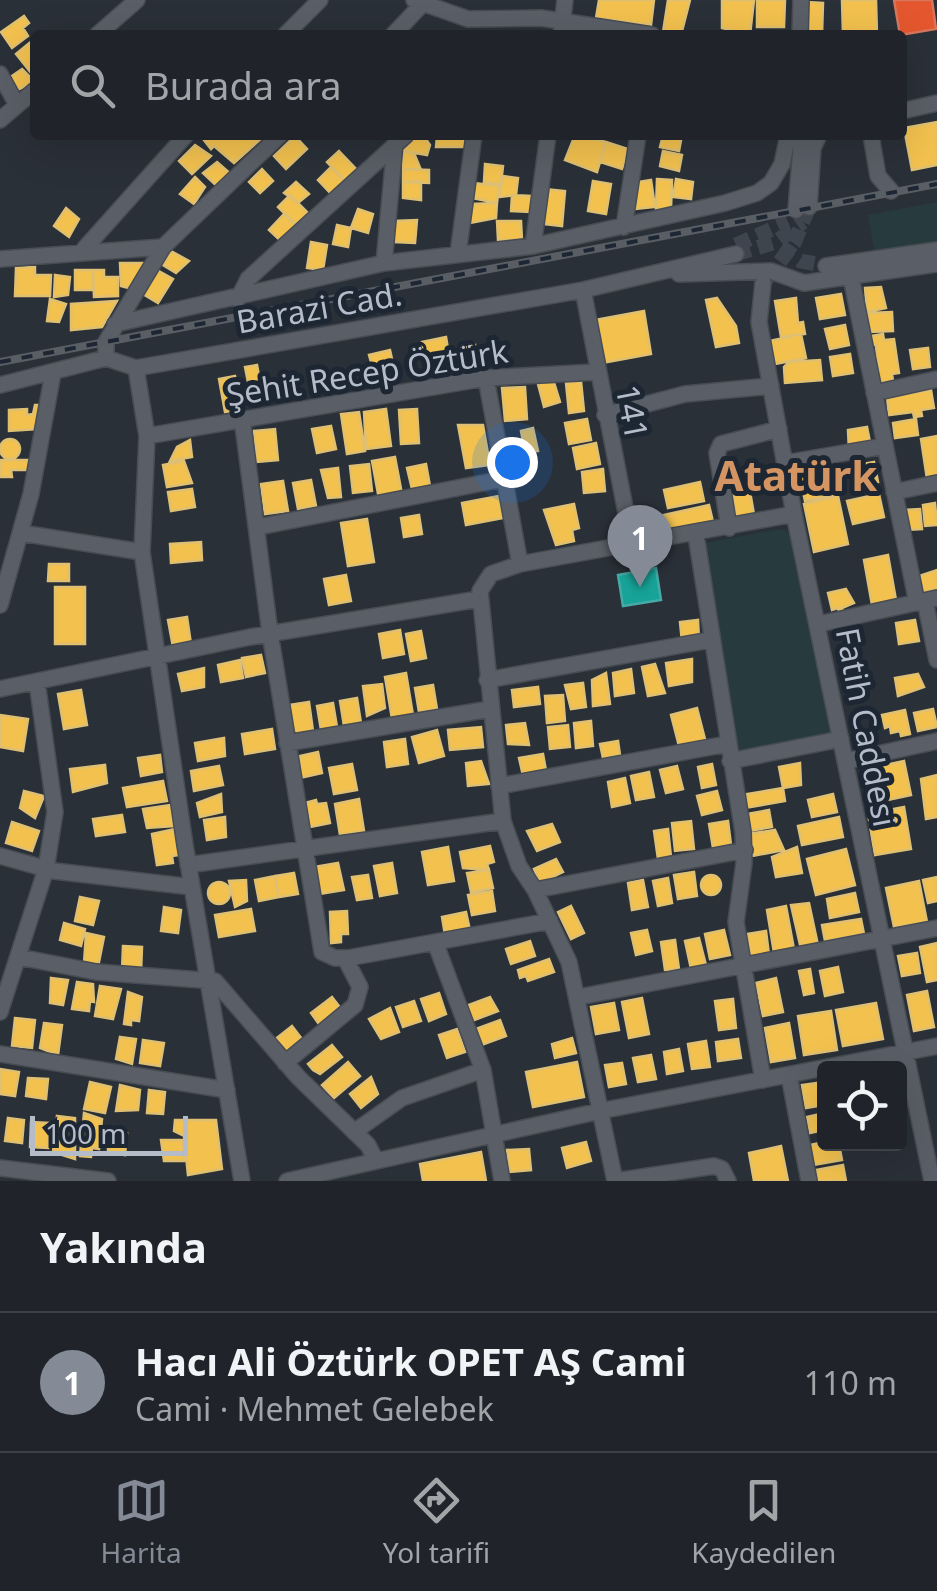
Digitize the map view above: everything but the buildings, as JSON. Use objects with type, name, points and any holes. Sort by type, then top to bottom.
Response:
[{"type":"street","points":[[103,30],[137,0]]},
{"type":"street","points":[[289,30],[320,0]]},
{"type":"street","points":[[562,28],[565,0]]},
{"type":"street","points":[[800,30],[801,0]]},
{"type":"street","points":[[398,30],[422,1],[468,19],[542,18],[562,28],[587,30]]},
{"type":"street","points":[[526,30],[542,18]]},
{"type":"street","points":[[0,74],[17,105]]},
{"type":"street","points":[[0,120],[30,94]]},
{"type":"street","points":[[907,110],[937,103]]},
{"type":"street","points":[[84,249],[182,140]]},
{"type":"street","points":[[0,384],[106,358],[106,342],[115,324],[163,247],[275,140]]},
{"type":"street","points":[[238,299],[248,280],[400,140]]},
{"type":"street","points":[[384,263],[401,140]]},
{"type":"street","points":[[458,254],[473,140]]},
{"type":"street","points":[[533,246],[547,140]]},
{"type":"street","points":[[624,228],[637,140]]},
{"type":"street","points":[[115,324],[384,263],[533,246],[624,228],[757,194],[777,176],[787,140]]},
{"type":"street","points":[[802,140],[803,208],[817,140]]},
{"type":"street","points":[[873,140],[878,176],[891,190]]},
{"type":"street","points":[[0,259],[84,249],[163,247]]},
{"type":"street","points":[[650,272],[674,258],[736,249]]},
{"type":"street","points":[[826,266],[937,250]]},
{"type":"street","points":[[650,272],[771,270],[804,283],[937,264]]},
{"type":"street","name":"Barazi Cad.","points":[[106,358],[136,368],[583,290],[650,272]]},
{"type":"street","points":[[851,278],[894,492],[926,601],[937,660]]},
{"type":"street","name":"Fatih Caddesi","points":[[763,283],[759,322],[794,514],[932,1181]]},
{"type":"street","name":"141","points":[[583,290],[632,544]]},
{"type":"street","points":[[136,368],[147,436],[142,552],[188,865],[242,1181]]},
{"type":"street","name":"Şehit Recep Öztürk","points":[[147,436],[486,378],[597,372]]},
{"type":"street","points":[[0,605],[21,533],[52,373]]},
{"type":"street","points":[[486,378],[520,564]]},
{"type":"street","points":[[874,393],[937,380]]},
{"type":"street","points":[[605,415],[685,394],[771,386]]},
{"type":"street","points":[[242,418],[286,743],[322,952],[345,958],[550,921]]},
{"type":"street","points":[[730,528],[718,453],[721,444],[779,429]]},
{"type":"street","points":[[785,464],[885,446]]},
{"type":"street","points":[[258,527],[503,479]]},
{"type":"street","points":[[894,492],[937,483]]},
{"type":"street","points":[[728,1181],[722,1168],[714,1166],[615,1181],[579,997],[550,921],[536,890],[519,866],[502,820],[480,599],[485,579],[520,564],[696,536],[794,514]]},
{"type":"street","points":[[21,533],[142,552]]},
{"type":"street","points":[[696,536],[744,850],[736,922],[763,1080]]},
{"type":"street","points":[[0,689],[270,634],[480,599]]},
{"type":"street","points":[[819,624],[926,601]]},
{"type":"street","points":[[487,680],[710,640]]},
{"type":"street","points":[[0,1012],[46,868],[55,796],[37,682]]},
{"type":"street","points":[[286,743],[490,709]]},
{"type":"street","points":[[499,786],[841,738]]},
{"type":"street","points":[[846,761],[937,741]]},
{"type":"street","points":[[188,865],[502,820]]},
{"type":"street","points":[[536,890],[744,850]]},
{"type":"street","points":[[0,856],[46,868],[192,887]]},
{"type":"street","points":[[579,997],[937,928]]},
{"type":"street","points":[[435,942],[484,1070],[502,1181]]},
{"type":"street","points":[[19,957],[96,972],[208,979],[220,986],[285,1062],[354,1132],[376,1162]]},
{"type":"street","points":[[285,1062],[355,1005],[360,987],[345,958]]},
{"type":"street","points":[[287,1181],[354,1174],[376,1162],[494,1134],[937,1046]]},
{"type":"street","points":[[0,1054],[228,1090]]},
{"type":"street","points":[[354,1132],[402,1098],[484,1070]]},
{"type":"street","points":[[789,1075],[809,1181]]},
{"type":"street","points":[[0,1168],[108,1181]]},
{"type":"green space","points":[[937,202],[937,243],[875,255],[868,215]]},
{"type":"green space","points":[[787,531],[792,543],[832,734],[738,755],[705,543]]},
{"type":"tunnel","points":[[766,280],[794,243],[809,207]]},
{"type":"tunnel","points":[[736,245],[788,222]]},
{"type":"tunnel","points":[[736,254],[776,242],[803,222]]},
{"type":"tunnel","points":[[781,247],[801,261],[826,266]]},
{"type":"railway","points":[[0,362],[937,184]]},
{"type":"place","name":"Hacı Ali Öztürk OPET AŞ Cami","points":[[640,587]]},
{"type":"district","name":"Atatürk","points":[[796,474]]}]
